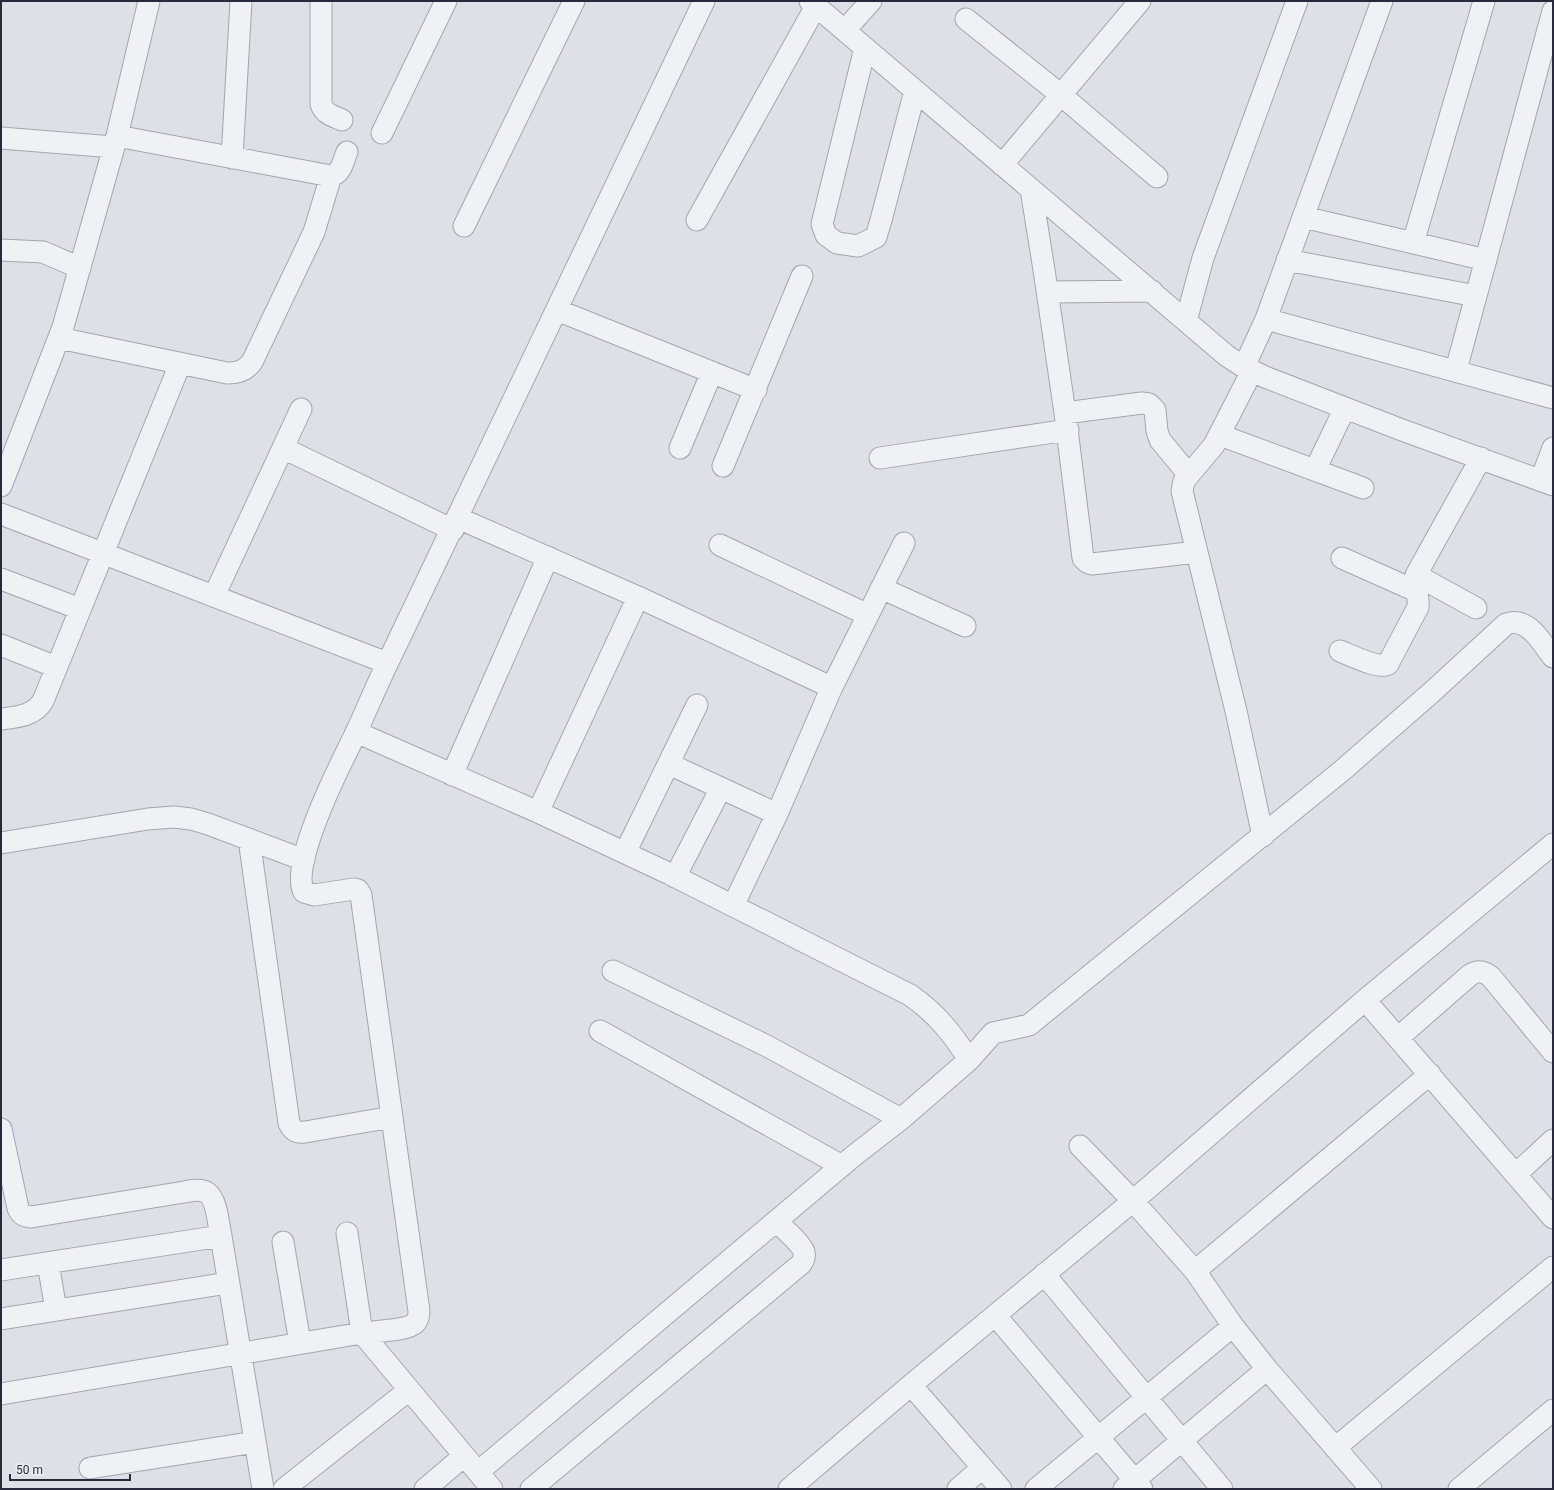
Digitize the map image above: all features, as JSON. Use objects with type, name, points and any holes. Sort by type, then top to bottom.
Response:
[{"type":"street","points":[[1,486],[59,338],[115,142],[149,1]]},
{"type":"street","points":[[232,158],[241,1]]},
{"type":"street","points":[[320,1],[321,104],[322,109],[326,113],[342,120]]},
{"type":"street","points":[[382,133],[446,1]]},
{"type":"street","points":[[464,226],[574,1]]},
{"type":"street","points":[[1,1394],[300,1343],[407,1327],[416,1323],[419,1311],[361,895],[358,890],[354,889],[314,895],[304,892],[301,887],[300,880],[304,860],[316,820],[333,778],[704,1]]},
{"type":"street","points":[[845,30],[871,1]]},
{"type":"street","points":[[1002,165],[1140,1]]},
{"type":"street","points":[[1186,321],[1203,258],[1297,1]]},
{"type":"street","points":[[1263,836],[1236,711],[1182,491],[1184,481],[1209,452],[1220,435],[1248,369],[1382,1]]},
{"type":"street","points":[[1413,243],[1484,1]]},
{"type":"street","points":[[697,220],[813,3],[1152,291],[1226,356],[1248,369],[1345,408],[1547,483],[1553,448]]},
{"type":"street","points":[[1456,370],[1553,11]]},
{"type":"street","points":[[966,19],[1061,95],[1157,177]]},
{"type":"street","points":[[865,48],[822,224],[826,235],[837,243],[858,246],[876,237],[915,91]]},
{"type":"street","points":[[1,138],[115,142],[232,158],[331,176],[340,170],[347,152]]},
{"type":"street","points":[[59,338],[227,373],[237,373],[246,369],[252,362],[314,232],[331,176]]},
{"type":"street","points":[[1031,189],[1048,292],[1066,422],[1081,550],[1084,558],[1087,562],[1092,564],[1197,552]]},
{"type":"street","points":[[1303,217],[1486,260]]},
{"type":"street","points":[[1,250],[43,252],[80,268]]},
{"type":"street","points":[[1287,260],[1476,296]]},
{"type":"street","points":[[724,466],[802,276]]},
{"type":"street","points":[[1048,292],[1152,291]]},
{"type":"street","points":[[557,310],[756,390]]},
{"type":"street","points":[[1266,319],[1456,370],[1553,398]]},
{"type":"street","points":[[1,719],[21,716],[34,712],[39,707],[180,364]]},
{"type":"street","points":[[680,448],[712,372]]},
{"type":"street","points":[[880,458],[1066,422],[1142,403],[1149,404],[1155,410],[1156,431],[1160,440],[1189,474]]},
{"type":"street","points":[[1315,470],[1345,408]]},
{"type":"street","points":[[214,596],[302,409]]},
{"type":"street","points":[[1220,435],[1363,488]]},
{"type":"street","points":[[283,448],[455,524],[548,557],[638,596],[822,683],[831,689]]},
{"type":"street","points":[[1340,651],[1378,666],[1385,666],[1388,664],[1418,607],[1419,601],[1416,583],[1481,458]]},
{"type":"street","points":[[1,514],[387,663]]},
{"type":"street","points":[[733,906],[777,814],[831,689],[904,543]]},
{"type":"street","points":[[720,545],[868,614]]},
{"type":"street","points":[[452,775],[548,557]]},
{"type":"street","points":[[1342,558],[1416,583],[1476,608]]},
{"type":"street","points":[[1,579],[80,609]]},
{"type":"street","points":[[881,588],[965,626]]},
{"type":"street","points":[[538,812],[638,596]]},
{"type":"street","points":[[478,1472],[776,1221],[901,1119],[969,1060],[992,1033],[1030,1024],[1344,769],[1432,692],[1506,624],[1513,621],[1525,625],[1534,632],[1553,657]]},
{"type":"street","points":[[1,645],[56,667]]},
{"type":"street","points":[[625,853],[698,705]]},
{"type":"street","points":[[356,732],[538,812],[625,853],[910,995],[934,1014],[953,1036],[969,1060]]},
{"type":"street","points":[[669,764],[777,814]]},
{"type":"street","points":[[675,877],[721,788]]},
{"type":"street","points":[[1,843],[148,819],[174,817],[191,819],[208,824],[304,860]]},
{"type":"street","points":[[249,839],[289,1123],[292,1129],[297,1133],[392,1117]]},
{"type":"street","points":[[789,1489],[911,1385],[1133,1201],[1365,1000],[1553,844]]},
{"type":"street","points":[[613,971],[767,1046],[901,1119]]},
{"type":"street","points":[[1399,1037],[1470,975],[1481,971],[1491,977],[1553,1052]]},
{"type":"street","points":[[1365,1000],[1399,1037],[1553,1218]]},
{"type":"street","points":[[600,1031],[842,1166]]},
{"type":"street","points":[[1195,1271],[1430,1074]]},
{"type":"street","points":[[1,1129],[18,1208],[25,1216],[31,1217],[198,1190],[210,1194],[213,1198],[262,1489]]},
{"type":"street","points":[[1516,1174],[1553,1140]]},
{"type":"street","points":[[1080,1146],[1133,1201],[1195,1271],[1233,1326],[1267,1369],[1371,1489]]},
{"type":"street","points":[[531,1489],[801,1264],[804,1259],[804,1252],[776,1221]]},
{"type":"street","points":[[347,1233],[362,1333],[492,1489]]},
{"type":"street","points":[[1,1270],[220,1236]]},
{"type":"street","points":[[283,1242],[300,1343]]},
{"type":"street","points":[[48,1263],[56,1310]]},
{"type":"street","points":[[1335,1448],[1553,1266]]},
{"type":"street","points":[[1044,1274],[1222,1489]]},
{"type":"street","points":[[1,1319],[228,1283]]},
{"type":"street","points":[[995,1315],[1098,1438],[1133,1486],[1181,1441],[1267,1369]]},
{"type":"street","points":[[1036,1489],[1233,1326]]},
{"type":"street","points":[[911,1385],[1000,1489]]},
{"type":"street","points":[[284,1489],[409,1390]]},
{"type":"street","points":[[1459,1489],[1553,1410]]},
{"type":"street","points":[[90,1468],[255,1442]]},
{"type":"street","points":[[425,1489],[464,1456]]},
{"type":"street","points":[[958,1489],[982,1468]]}]
